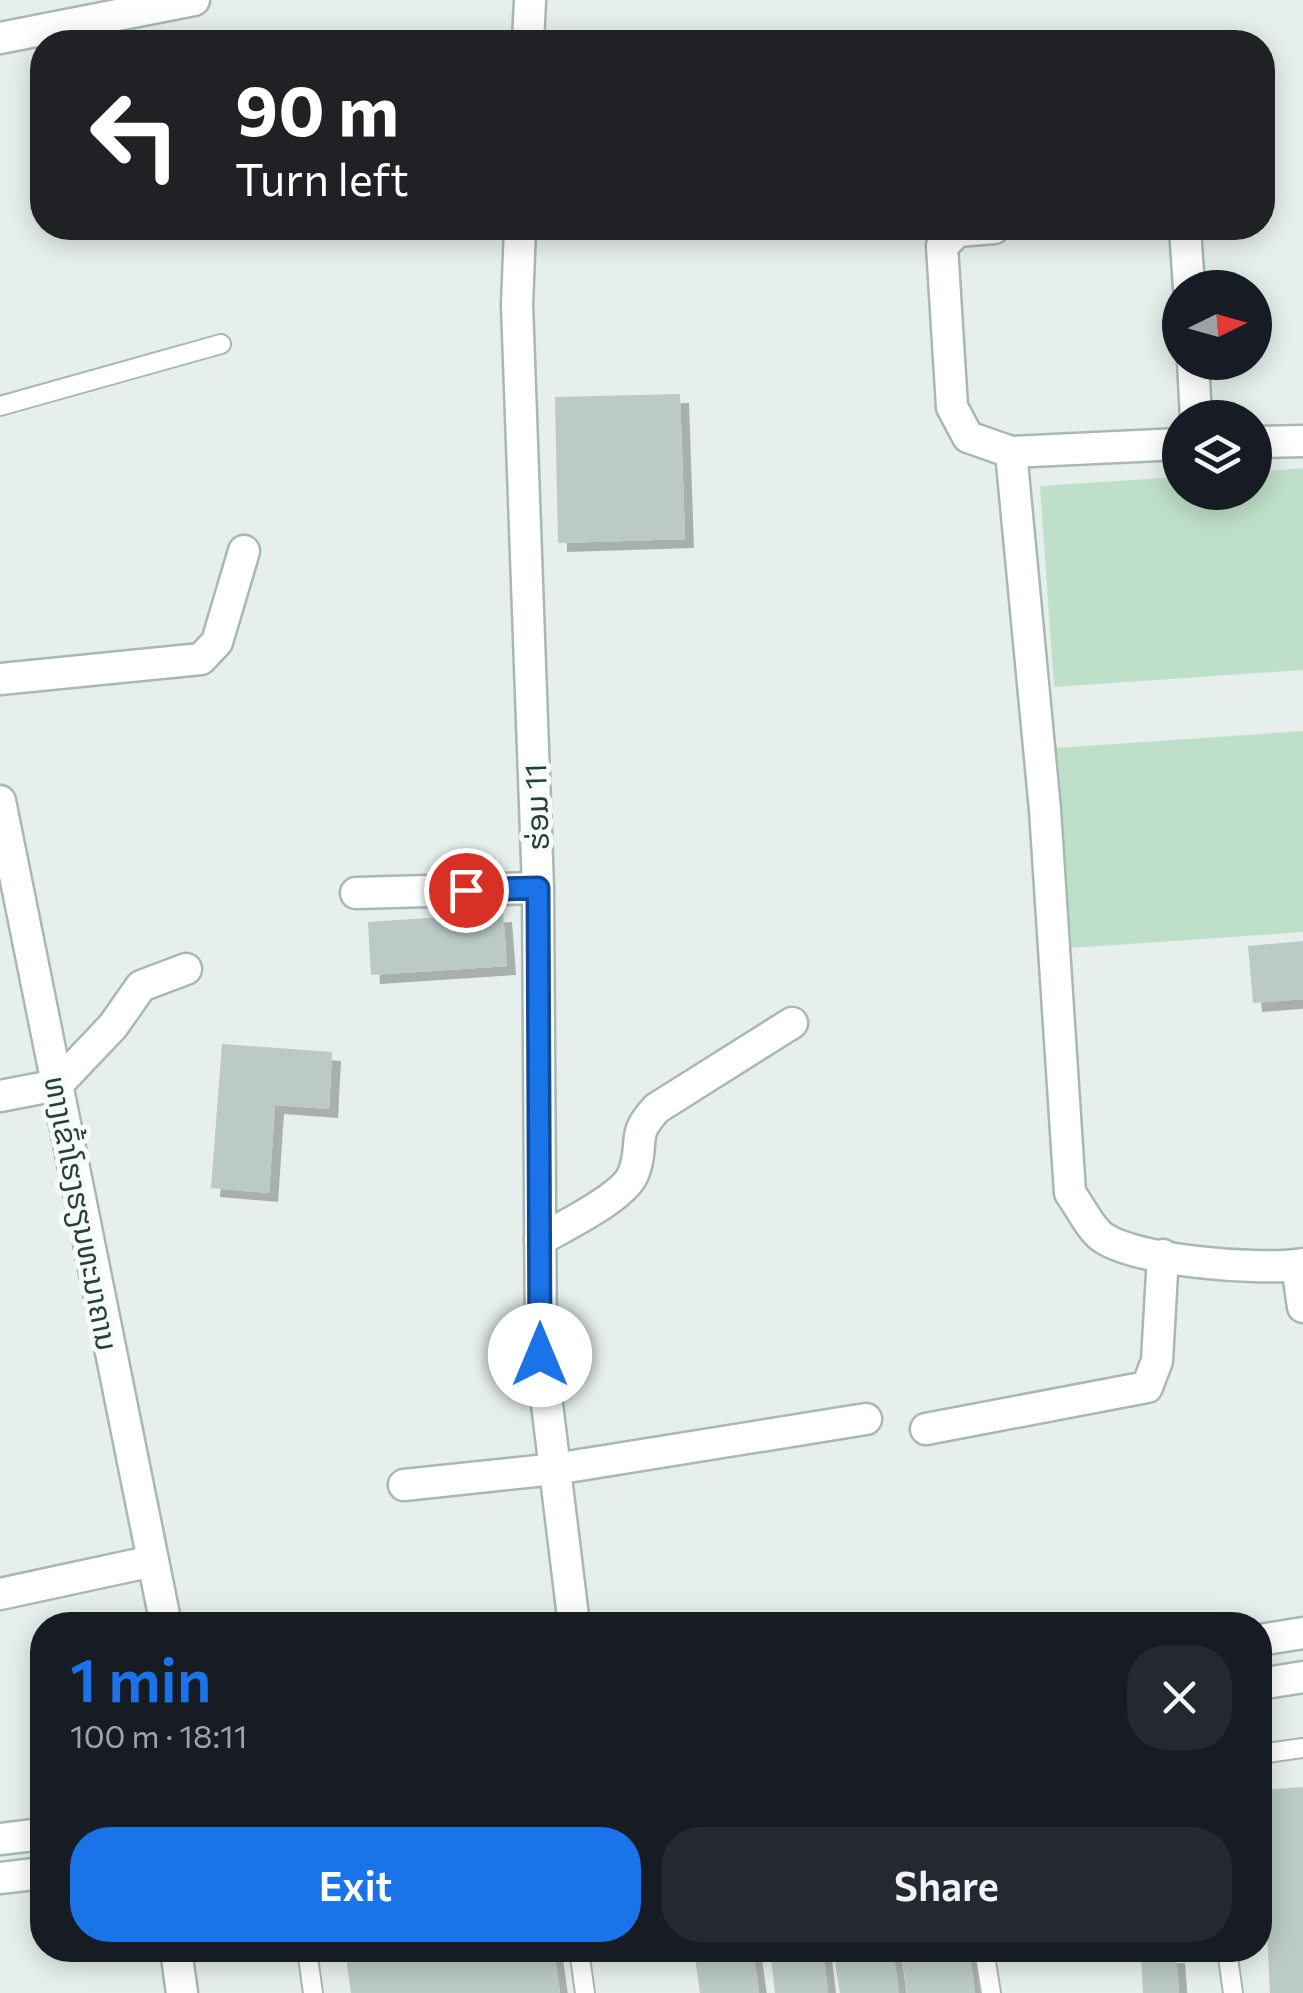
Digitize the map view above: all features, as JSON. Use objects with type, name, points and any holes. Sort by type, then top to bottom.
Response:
[{"type":"street","points":[[48,30],[132,16],[194,0]]},
{"type":"street","points":[[529,30],[530,0]]},
{"type":"street","points":[[0,38],[30,33]]},
{"type":"street","name":"ຮ່ອມ 11","points":[[520,240],[517,305],[538,888],[540,1355],[572,1612]]},
{"type":"street","points":[[948,240],[942,246],[952,407],[968,436],[1011,452],[1162,445]]},
{"type":"street","points":[[1186,240],[1188,270]]},
{"type":"street","points":[[1272,442],[1303,441]]},
{"type":"street","points":[[1011,452],[1045,810],[1070,1192],[1102,1237],[1204,1263],[1300,1265],[1303,1307]]},
{"type":"street","points":[[0,679],[201,659],[217,642],[244,551]]},
{"type":"street","name":"ທາງເຂົ້າໂຮງຮຽນທະນາຄານ","points":[[0,802],[163,1612]]},
{"type":"street","points":[[356,892],[538,888]]},
{"type":"street","points":[[0,1096],[57,1085],[114,1026],[141,986],[186,969]]},
{"type":"street","points":[[540,1240],[623,1190],[634,1174],[640,1125],[657,1108],[792,1024]]},
{"type":"street","points":[[926,1429],[1147,1388],[1157,1361],[1162,1255]]},
{"type":"street","points":[[404,1485],[555,1469],[866,1419]]},
{"type":"street","points":[[0,1594],[153,1561]]},
{"type":"street","points":[[1272,1638],[1303,1633]]},
{"type":"street","points":[[1272,1682],[1303,1677]]},
{"type":"street","points":[[0,1839],[30,1835]]},
{"type":"street","points":[[0,1878],[30,1875]]},
{"type":"street","points":[[178,1962],[182,1993]]},
{"type":"lane","points":[[0,406],[222,344]]},
{"type":"lane","points":[[1272,1752],[1303,1748]]},
{"type":"lane","points":[[309,1962],[313,1993]]},
{"type":"lane","points":[[581,1962],[585,1993]]},
{"type":"lane","points":[[986,1962],[991,1993]]},
{"type":"lane","points":[[1228,1962],[1233,1993]]},
{"type":"green space","points":[[1303,468],[1303,670],[1054,687],[1040,486],[1162,478],[1162,510],[1272,510],[1272,471]]},
{"type":"green space","points":[[1303,731],[1303,932],[1070,948],[1056,748]]},
{"type":"building","points":[[680,394],[685,539],[558,543],[555,397]]},
{"type":"building","points":[[503,913],[507,966],[371,975],[368,922]]},
{"type":"building","points":[[1303,941],[1303,999],[1253,1003],[1248,946]]},
{"type":"building","points":[[222,1044],[332,1052],[329,1109],[275,1105],[269,1193],[211,1188]]},
{"type":"building","points":[[1303,1787],[1303,1993],[1270,1993],[1272,1789]]},
{"type":"building","points":[[347,1962],[556,1962],[560,1993],[351,1993]]},
{"type":"building","points":[[696,1962],[755,1962],[759,1993],[700,1993]]},
{"type":"building","points":[[771,1962],[824,1962],[828,1993],[775,1993]]},
{"type":"building","points":[[835,1962],[895,1962],[899,1993],[840,1993]]},
{"type":"building","points":[[903,1962],[971,1962],[975,1993],[907,1993]]},
{"type":"building","points":[[1141,1962],[1177,1962],[1179,1993],[1143,1993]]},
{"type":"route","points":[[466,890],[538,888],[540,1355]]}]
